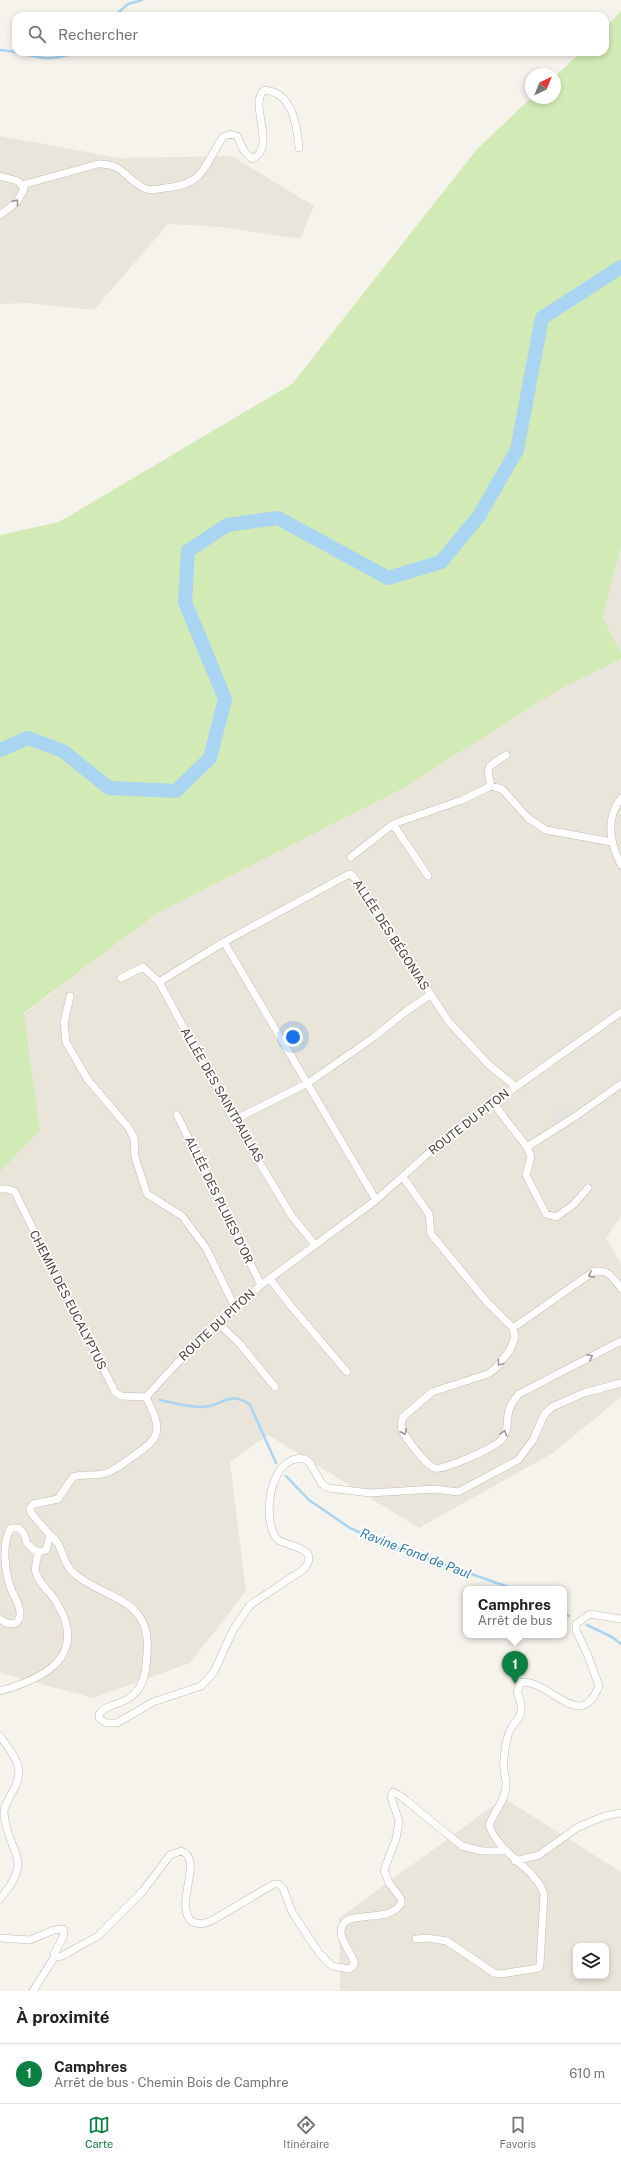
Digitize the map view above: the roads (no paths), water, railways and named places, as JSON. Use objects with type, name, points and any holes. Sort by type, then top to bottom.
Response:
[{"type":"street","points":[[22,184],[98,164],[110,164],[120,169],[148,190],[182,186],[199,176],[223,137],[230,134],[237,136],[244,151],[252,159],[260,151],[264,136],[258,102],[260,95],[264,90],[272,91],[285,100],[294,116],[299,148]]},
{"type":"street","points":[[0,176],[18,181],[22,184],[24,189],[17,202],[0,215]]},
{"type":"street","points":[[491,786],[488,772],[490,766],[506,756]]},
{"type":"street","points":[[351,856],[393,824],[462,800],[491,786],[502,789],[528,818],[546,830],[612,842]]},
{"type":"street","points":[[621,798],[614,809],[611,826],[612,842],[621,865]]},
{"type":"street","points":[[393,824],[428,876]]},
{"type":"street","name":"ALLÉE DES BÉGONIAS","points":[[159,982],[224,942],[349,874],[353,876],[449,1022],[489,1064],[515,1086]]},
{"type":"street","points":[[224,942],[376,1200]]},
{"type":"street","name":"ALLÉE DES SAINTPAULIAS","points":[[122,978],[143,967],[159,982],[234,1120],[292,1215],[315,1245]]},
{"type":"street","points":[[234,1120],[308,1084],[374,1038],[405,1012],[430,995]]},
{"type":"street","points":[[70,996],[64,1023],[66,1042],[75,1060],[88,1080],[128,1128],[134,1138],[135,1157],[147,1194],[182,1216],[206,1248],[234,1307]]},
{"type":"street","name":"ROUTE DU PITON","points":[[146,1397],[171,1368],[234,1307],[261,1285],[376,1200],[431,1151],[515,1086],[621,1012]]},
{"type":"street","points":[[527,1147],[576,1116],[621,1084]]},
{"type":"street","points":[[493,1103],[527,1147],[531,1157],[526,1175],[546,1214],[556,1217],[578,1202],[588,1188]]},
{"type":"street","name":"ALLÉE DES PLUIES D'OR","points":[[177,1115],[261,1285]]},
{"type":"street","points":[[403,1177],[429,1214],[431,1234],[487,1302],[513,1328],[515,1337],[510,1350],[491,1372],[432,1392],[403,1417],[400,1424],[402,1431],[431,1466],[442,1468],[494,1446],[504,1437],[509,1406],[519,1394],[621,1341]]},
{"type":"street","name":"CHEMIN DES EUCALYPTUS","points":[[0,1189],[8,1189],[14,1192],[56,1278],[72,1305],[115,1392],[121,1396],[146,1397]]},
{"type":"street","points":[[513,1328],[593,1272],[604,1271],[608,1273],[621,1288]]},
{"type":"street","points":[[270,1279],[347,1372]]},
{"type":"street","points":[[218,1323],[240,1344],[275,1387]]},
{"type":"street","points":[[146,1397],[156,1417],[157,1424],[154,1440],[148,1446],[106,1473],[73,1477],[58,1498],[34,1504],[30,1508],[31,1513],[60,1545],[67,1567],[86,1581],[126,1602],[141,1617],[147,1631],[149,1642],[147,1667],[141,1685],[136,1692],[123,1703],[104,1709],[99,1714],[99,1718],[103,1722],[117,1723],[153,1702],[201,1686],[214,1672],[233,1630],[250,1605],[304,1569],[308,1564],[309,1556],[305,1550],[278,1540],[269,1525],[270,1498],[274,1482],[286,1463],[294,1459],[305,1459],[310,1463],[322,1484],[328,1488],[370,1493],[434,1489],[458,1492],[518,1460],[533,1440],[544,1415],[552,1407],[584,1393],[621,1383]]},
{"type":"street","points":[[0,1619],[6,1623],[14,1624],[18,1621],[20,1616],[20,1608],[11,1590],[6,1571],[6,1542],[8,1533],[11,1528],[18,1528],[24,1534],[27,1543],[39,1552],[46,1550],[50,1535]]},
{"type":"street","points":[[0,1691],[17,1686],[40,1676],[57,1664],[66,1652],[68,1637],[65,1620],[58,1604],[36,1574],[35,1566],[39,1552]]},
{"type":"street","points":[[416,1939],[427,1938],[447,1941],[494,1973],[501,1974],[538,1968],[540,1964],[544,1894],[541,1885],[505,1851],[491,1831],[489,1825],[502,1801],[506,1785],[504,1768],[507,1739],[511,1728],[521,1716],[522,1710],[517,1691],[518,1686],[521,1682],[529,1682],[572,1705],[581,1707],[588,1704],[595,1698],[600,1686],[576,1630],[576,1624],[590,1614],[621,1619]]},
{"type":"street","points":[[0,1736],[15,1758],[20,1774],[18,1783],[4,1807],[4,1813],[18,1866],[12,1884],[0,1899]]},
{"type":"street","points":[[55,1956],[62,1956],[98,1936],[143,1891],[170,1855],[181,1851],[187,1854],[190,1862],[185,1904],[186,1913],[192,1922],[202,1924],[211,1921],[274,1884],[279,1884],[286,1894],[292,1912],[319,1953],[336,1968],[352,1968],[354,1961],[341,1934],[342,1926],[345,1921],[351,1918],[390,1914],[401,1903],[401,1899],[389,1883],[384,1870],[396,1839],[399,1821],[391,1797],[393,1792],[402,1797],[462,1846],[482,1851],[505,1851]]},
{"type":"street","points":[[515,1861],[539,1855],[578,1827],[605,1816],[621,1813]]},
{"type":"street","points":[[0,1938],[30,1940],[54,1930],[63,1929],[64,1935],[56,1949],[55,1956],[33,1991]]},
{"type":"waterway","points":[[119,12],[128,4],[142,0]]},
{"type":"waterway","points":[[0,50],[12,51]]},
{"type":"waterway","points":[[33,56],[46,58],[64,56]]},
{"type":"waterway","points":[[0,750],[28,738],[63,751],[109,788],[176,791],[210,758],[225,699],[185,602],[188,551],[227,525],[278,518],[388,578],[441,562],[479,516],[517,450],[542,318],[621,267]]},
{"type":"waterway","name":"Ravine Fond de Paul","points":[[160,1400],[185,1406],[200,1407],[207,1407],[231,1399],[243,1401],[250,1405],[276,1463]]},
{"type":"waterway","name":"Ravine Fond de Paul","points":[[286,1476],[309,1500],[350,1528],[383,1543],[505,1586]]},
{"type":"waterway","name":"Ravine Fond de Paul","points":[[587,1625],[612,1637],[621,1644]]},
{"type":"place","name":"Camphres","points":[[515,1684]]}]
